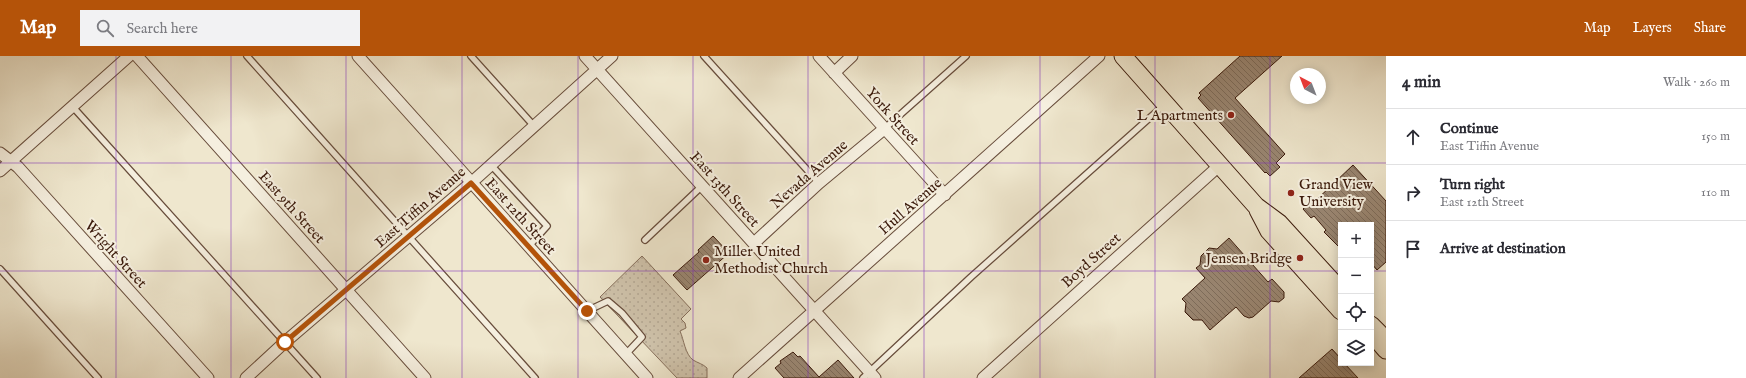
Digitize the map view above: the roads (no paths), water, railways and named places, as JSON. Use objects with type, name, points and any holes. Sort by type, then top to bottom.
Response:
[{"type":"main road","points":[[1123,56],[1256,206],[1269,231],[1338,308]]},
{"type":"main road","points":[[1256,206],[1279,222],[1338,288]]},
{"type":"main road","points":[[1374,328],[1378,333],[1379,345]]},
{"type":"street","points":[[0,171],[129,56]]},
{"type":"street","name":"East 9th Street","points":[[137,56],[425,378]]},
{"type":"street","name":"East 12th Street","points":[[358,56],[528,247],[648,378]]},
{"type":"street","name":"East 13th Street","points":[[585,56],[814,310],[869,376]]},
{"type":"street","name":"East Tiffin Avenue","points":[[246,378],[285,342],[471,183],[612,56]]},
{"type":"street","name":"York Street","points":[[819,56],[945,196]]},
{"type":"street","points":[[834,72],[852,56]]},
{"type":"street","name":"Hull Avenue","points":[[739,378],[814,310],[945,196],[1099,56]]},
{"type":"street","name":"Nevada Avenue","points":[[754,243],[819,183],[884,129]]},
{"type":"street","name":"Wright Street","points":[[0,153],[18,167],[208,378]]},
{"type":"street","name":"Boyd Street","points":[[983,378],[1220,165]]},
{"type":"lane","points":[[247,56],[535,378]]},
{"type":"lane","points":[[471,56],[534,126]]},
{"type":"lane","points":[[704,56],[819,183]]},
{"type":"lane","points":[[884,129],[966,56]]},
{"type":"lane","points":[[869,376],[971,277],[1165,104]]},
{"type":"lane","points":[[72,106],[317,378]]},
{"type":"lane","points":[[490,165],[547,226],[528,247]]},
{"type":"lane","points":[[645,240],[702,186]]},
{"type":"lane","points":[[0,270],[98,378]]},
{"type":"lane","points":[[587,311],[608,301],[622,313],[642,337],[626,354]]},
{"type":"place","name":"L Apartments","points":[[1231,115]]},
{"type":"place","name":"Grand View University","points":[[1291,193]]},
{"type":"place","name":"Jensen Bridge","points":[[1300,258]]},
{"type":"place","name":"Miller United Methodist Church","points":[[706,260]]}]
